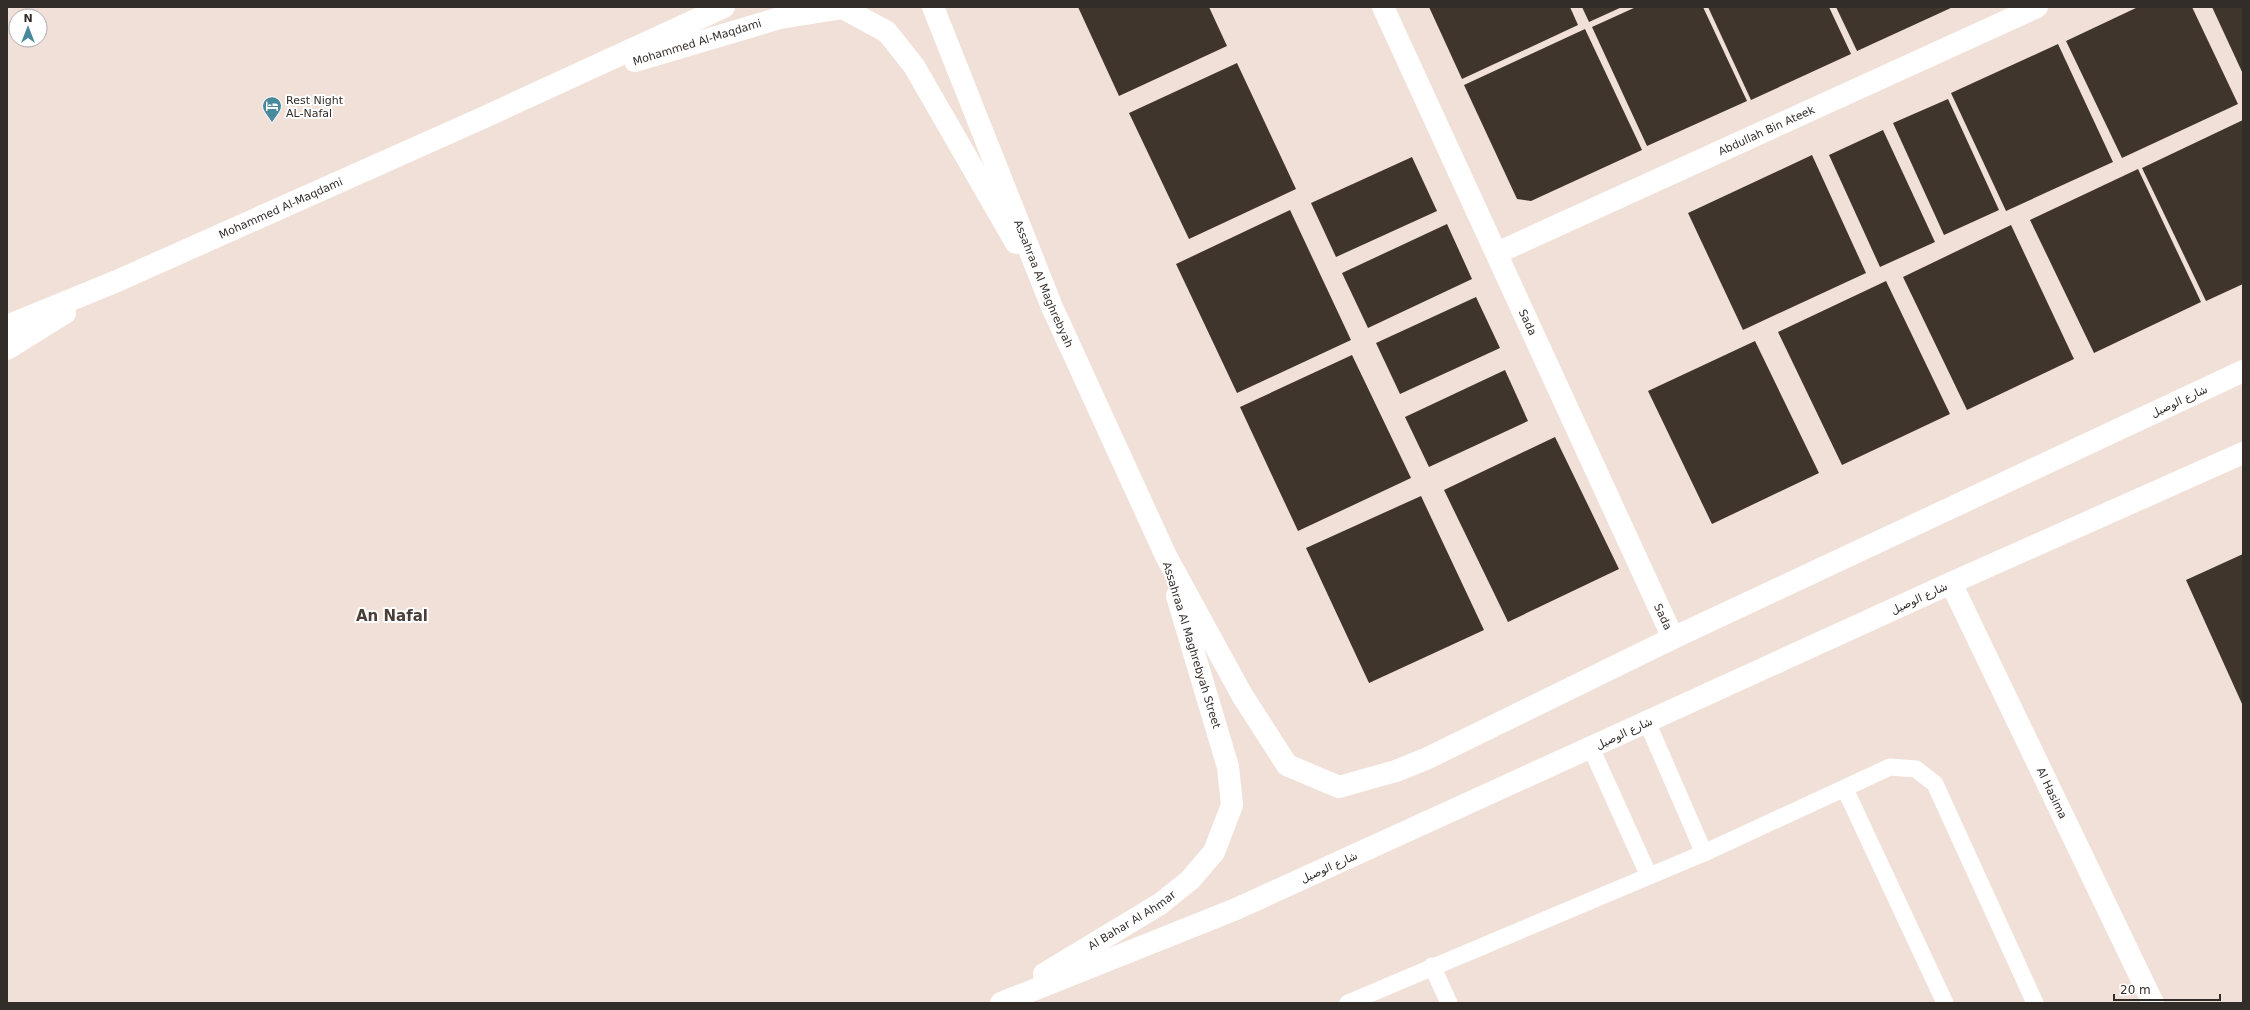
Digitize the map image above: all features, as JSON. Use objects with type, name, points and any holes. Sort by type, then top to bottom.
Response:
[{"type":"street","name":"Mohammed Al-Maqdami","points":[[7,326],[117,281],[724,7]]},
{"type":"street","name":"Assahraa Al Maghrebyah","points":[[933,7],[949,42],[1052,307],[1166,556]]},
{"type":"street","name":"Sada","points":[[1383,7],[1673,638]]},
{"type":"street","name":"Abdullah Bin Ateek","points":[[1496,253],[2037,7]]},
{"type":"street","name":"Mohammed Al-Maqdami","points":[[553,85],[780,18],[843,8]]},
{"type":"street","points":[[843,8],[888,32],[914,66],[1052,307]]},
{"type":"street","points":[[7,349],[117,281]]},
{"type":"street","name":"شارع الوصيل","points":[[1287,765],[1339,787],[1396,772],[1428,758],[1673,638],[2243,371]]},
{"type":"street","name":"شارع الوصيل","points":[[1001,1003],[1236,909],[1951,583],[2243,453]]},
{"type":"street","name":"Assahraa Al Maghrebyah Street","points":[[1166,556],[1242,696],[1287,765]]},
{"type":"street","name":"Assahraa Al Maghrebyah Street","points":[[1166,556],[1228,767],[1232,805]]},
{"type":"street","name":"Al Hasima","points":[[1951,583],[2153,1003]]},
{"type":"street","name":"Al Bahar Al Ahmar","points":[[997,1003],[1160,904],[1190,880],[1214,852],[1232,805]]},
{"type":"lane","points":[[1647,722],[1704,853]]},
{"type":"lane","points":[[1591,748],[1649,876]]},
{"type":"lane","points":[[1348,1003],[1432,966],[1704,853],[1890,767],[1916,769],[1935,784],[2035,1003]]},
{"type":"lane","points":[[1844,789],[1945,1003]]},
{"type":"lane","points":[[1432,966],[1449,1003]]},
{"type":"building","points":[[1078,7],[1209,7],[1227,46],[1119,96]]},
{"type":"building","points":[[1429,7],[1570,7],[1578,25],[1462,79]]},
{"type":"building","points":[[1582,7],[1622,7],[1589,22]]},
{"type":"building","points":[[1636,7],[1703,7],[1747,101],[1647,146],[1592,27]]},
{"type":"building","points":[[1708,7],[1829,7],[1851,54],[1751,100]]},
{"type":"building","points":[[1836,7],[1953,7],[1857,51]]},
{"type":"building","points":[[2138,7],[2192,7],[2238,104],[2122,158],[2066,41]]},
{"type":"building","points":[[2212,7],[2243,7],[2243,74]]},
{"type":"building","points":[[1585,29],[1642,150],[1531,201],[1517,199],[1464,85]]},
{"type":"building","points":[[2058,44],[2113,162],[2006,211],[1951,93]]},
{"type":"building","points":[[1237,63],[1296,189],[1189,239],[1129,113]]},
{"type":"building","points":[[1948,99],[1999,210],[1944,235],[1893,123]]},
{"type":"building","points":[[2243,120],[2243,284],[2206,301],[2142,168]]},
{"type":"building","points":[[1883,130],[1935,242],[1880,267],[1829,155]]},
{"type":"building","points":[[1812,155],[1866,273],[1743,330],[1688,213]]},
{"type":"building","points":[[1412,157],[1437,211],[1336,257],[1311,203]]},
{"type":"building","points":[[2138,169],[2201,302],[2094,353],[2030,220]]},
{"type":"building","points":[[1290,210],[1351,340],[1237,393],[1176,264]]},
{"type":"building","points":[[1447,224],[1472,279],[1368,328],[1342,273]]},
{"type":"building","points":[[2011,225],[2074,359],[1967,410],[1903,277]]},
{"type":"building","points":[[1886,281],[1950,414],[1842,465],[1778,332]]},
{"type":"building","points":[[1476,297],[1500,348],[1400,394],[1376,343]]},
{"type":"building","points":[[1755,341],[1819,473],[1712,524],[1648,391]]},
{"type":"building","points":[[1352,355],[1411,478],[1298,531],[1240,407]]},
{"type":"building","points":[[1505,370],[1528,421],[1429,467],[1405,417]]},
{"type":"building","points":[[1555,437],[1619,569],[1508,622],[1444,490]]},
{"type":"building","points":[[1421,496],[1484,630],[1369,683],[1306,548]]},
{"type":"building","points":[[2243,554],[2243,706],[2186,580]]},
{"type":"place","name":"Rest Night AL-Nafal","points":[[272,123]]},
{"type":"district","name":"An Nafal","points":[[392,616]]}]
